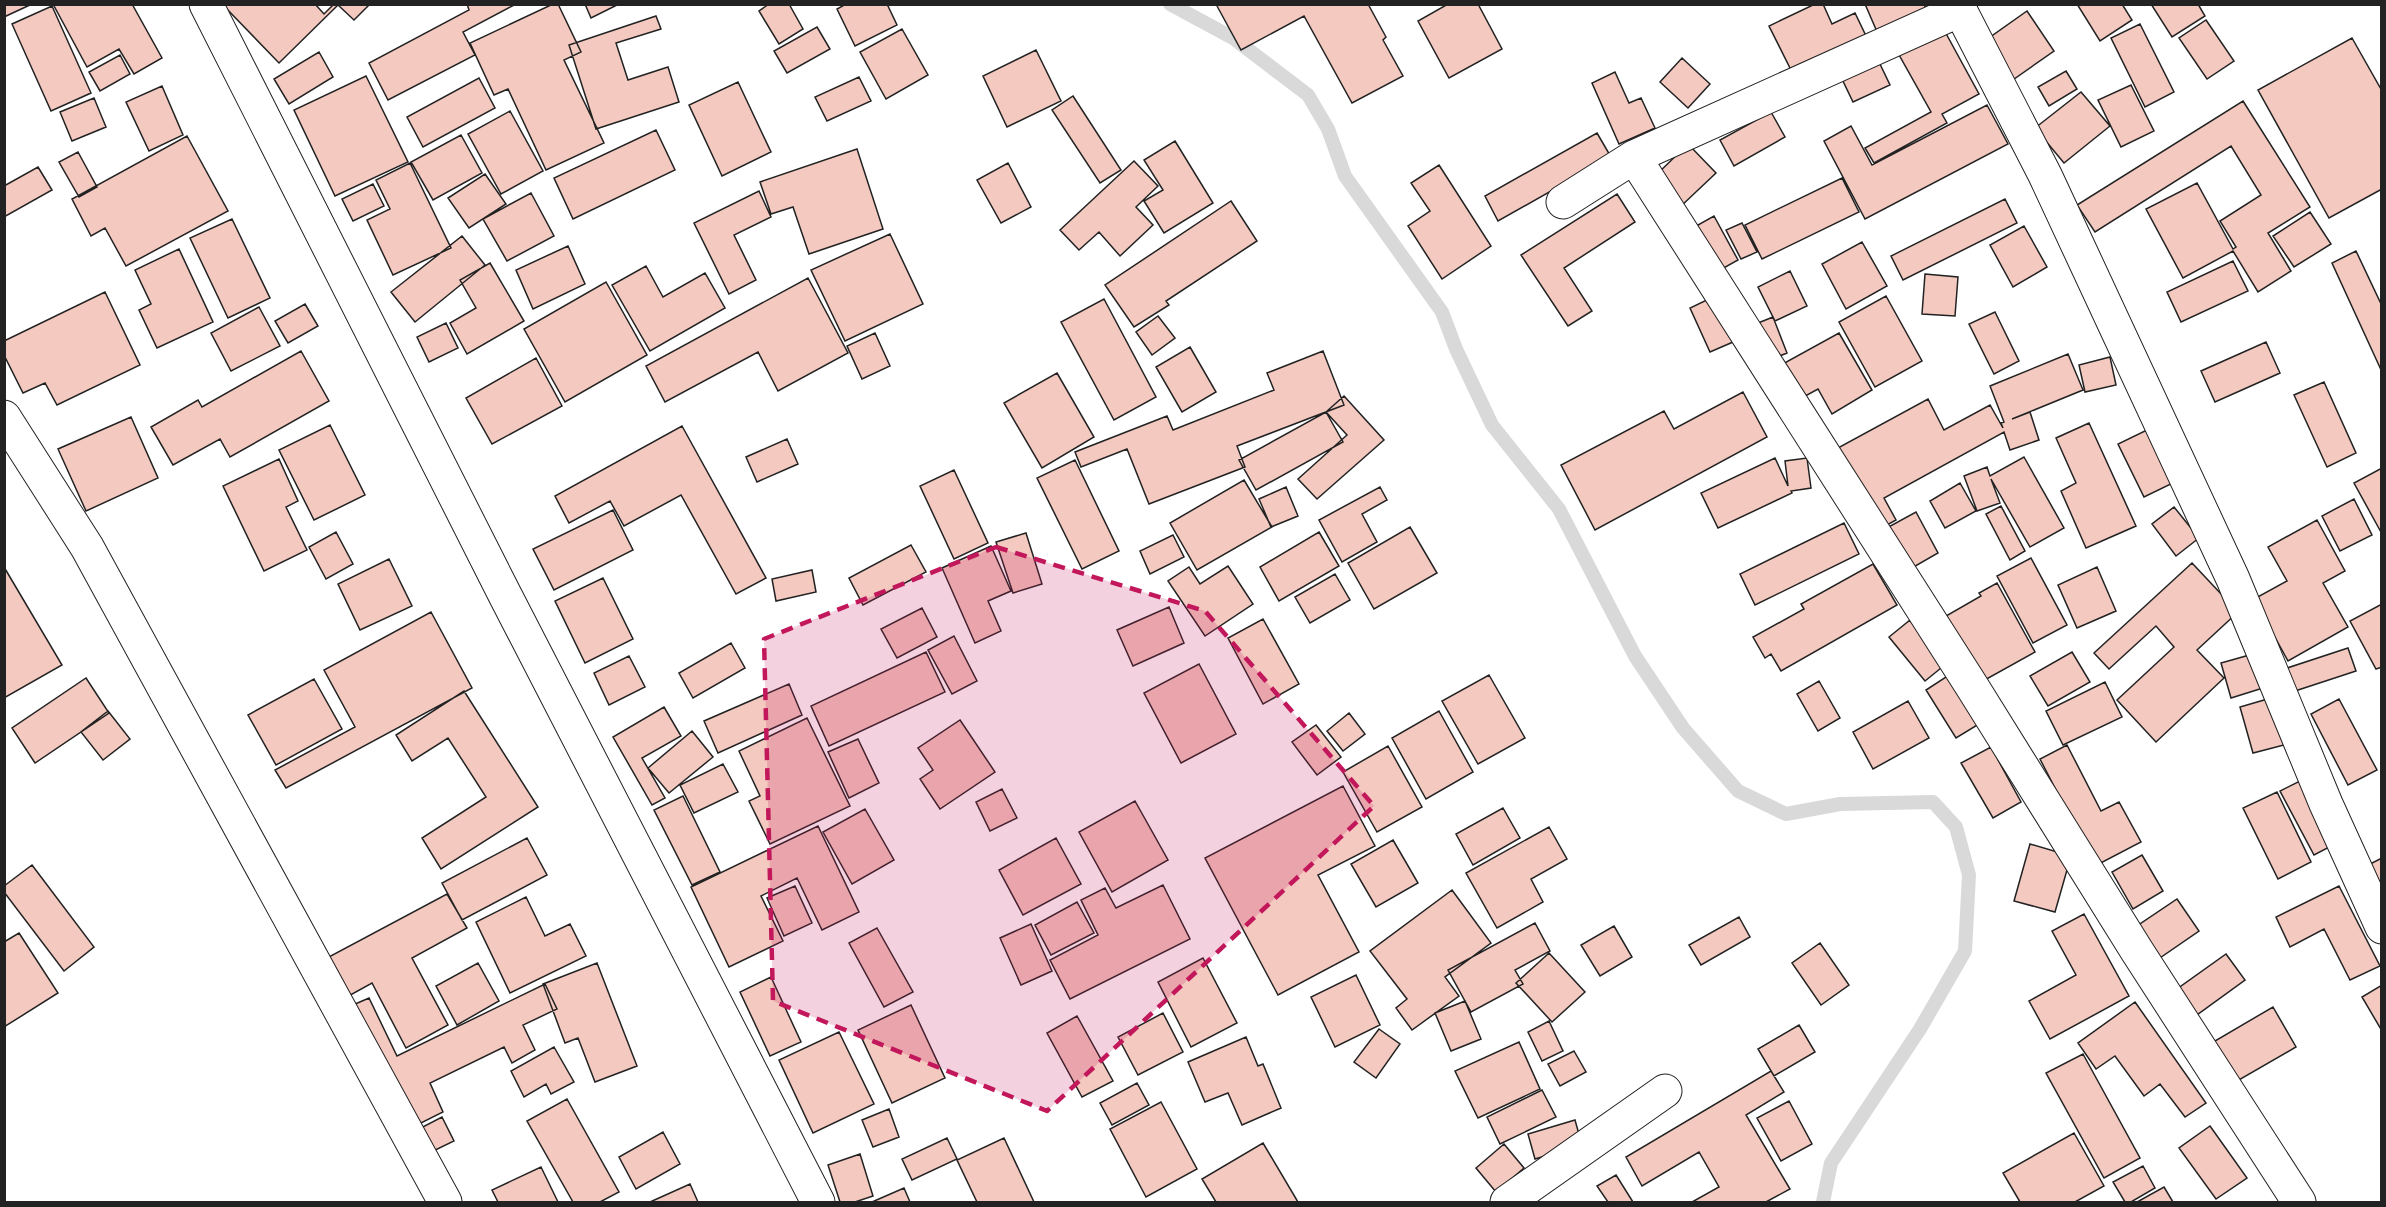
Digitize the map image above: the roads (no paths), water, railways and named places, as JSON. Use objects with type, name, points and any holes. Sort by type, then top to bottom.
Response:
[{"type":"street","points":[[206,4],[510,606],[819,1203]]},
{"type":"street","points":[[1563,202],[1634,157],[1959,7],[2045,174],[2233,579],[2326,804],[2382,927]]},
{"type":"street","points":[[1634,157],[2299,1203]]},
{"type":"street","points":[[4,417],[87,547],[445,1203]]},
{"type":"street","points":[[1508,1203],[1665,1091]]},
{"type":"waterway","points":[[1170,4],[1233,38],[1308,95],[1328,129],[1345,176],[1442,312],[1456,349],[1492,425],[1559,509],[1635,656],[1683,728],[1738,791],[1786,814],[1840,804],[1933,802],[1956,827],[1969,875],[1965,951],[1920,1029],[1831,1163],[1823,1202]]}]
